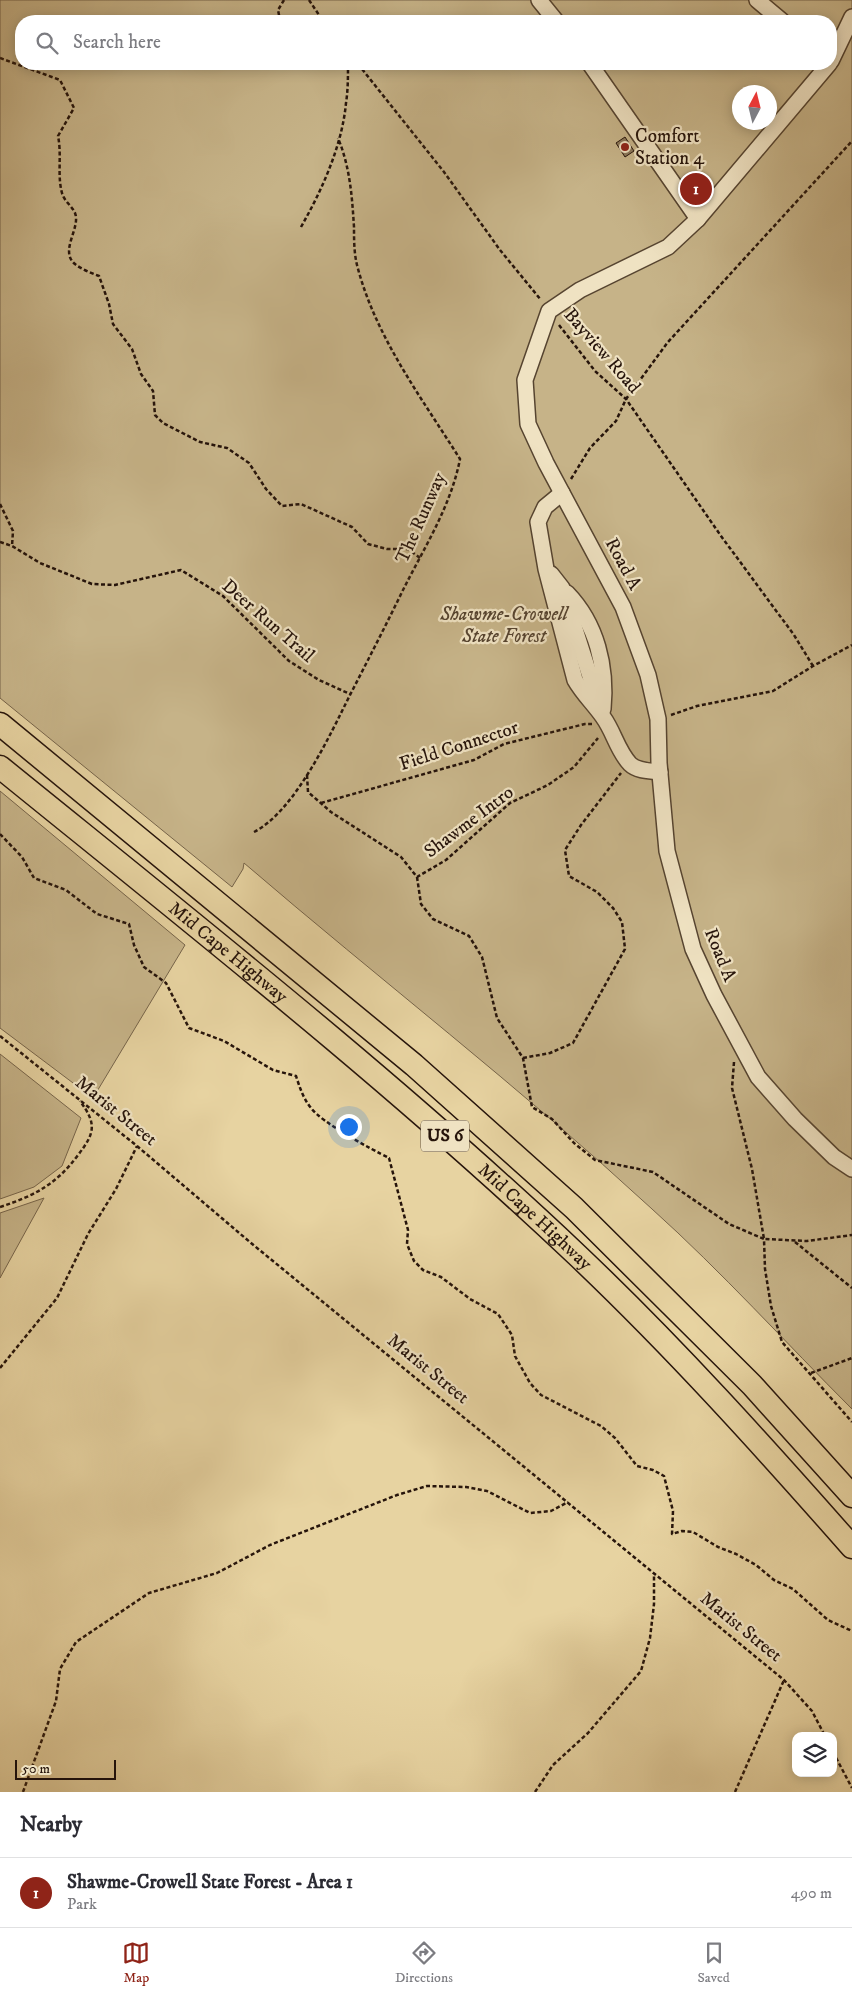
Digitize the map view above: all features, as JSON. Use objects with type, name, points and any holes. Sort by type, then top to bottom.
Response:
[{"type":"highway","name":"Mid Cape Highway","points":[[0,724],[414,1065],[574,1208],[752,1385],[852,1496]]},
{"type":"highway","name":"Mid Cape Highway","points":[[0,767],[228,950],[504,1188],[580,1257],[713,1392],[852,1547]]},
{"type":"lane","points":[[539,0],[551,15]]},
{"type":"lane","points":[[756,0],[775,15]]},
{"type":"lane","points":[[837,48],[852,17]]},
{"type":"lane","points":[[595,70],[698,219]]},
{"type":"lane","points":[[549,311],[580,290],[668,247],[698,219],[823,70]]},
{"type":"lane","name":"Road A","points":[[549,311],[525,380],[528,424],[622,606],[648,674],[658,720],[660,772],[667,851],[693,949],[758,1077],[795,1119],[834,1157],[852,1169]]},
{"type":"lane","points":[[562,493],[545,507],[538,522],[546,569],[575,680],[584,696],[606,721]]},
{"type":"lane","points":[[546,569],[562,588],[606,721],[619,749],[632,765],[644,770],[660,772]]},
{"type":"path","points":[[279,15],[278,10],[284,0]]},
{"type":"path","points":[[309,0],[319,15]]},
{"type":"path","points":[[0,58],[15,64]]},
{"type":"path","points":[[33,70],[60,80],[74,108],[58,136],[61,150],[60,183],[62,195],[75,213],[75,229],[69,244],[73,264],[99,276],[109,304],[113,324],[132,349],[141,374],[153,391],[155,415],[163,423],[200,442],[227,448],[249,463],[266,489],[282,506],[301,504],[352,527],[368,544],[387,549],[408,549],[420,558]]},
{"type":"path","points":[[301,227],[326,177],[338,138],[346,104],[348,70]]},
{"type":"path","name":"Bayview Road","points":[[363,70],[438,164],[500,250],[595,371],[626,399],[721,536],[794,635],[813,666]]},
{"type":"path","name":"The Runway","points":[[254,832],[264,827],[286,803],[307,774],[329,738],[420,558],[456,478],[460,458],[378,324],[356,261],[351,182],[347,159],[338,138]]},
{"type":"path","points":[[562,493],[590,448],[616,421],[626,399],[668,342],[852,141]]},
{"type":"path","points":[[0,504],[13,531],[12,546]]},
{"type":"path","name":"Deer Run Trail","points":[[0,542],[12,546],[40,563],[92,584],[115,585],[181,570],[223,596],[290,661],[319,680],[350,694]]},
{"type":"path","points":[[658,720],[697,706],[772,691],[852,645]]},
{"type":"path","name":"Field Connector","points":[[320,803],[474,760],[504,744],[585,724],[606,721]]},
{"type":"path","name":"Shawme Intro","points":[[307,774],[308,792],[331,812],[401,857],[417,877],[446,860],[510,803],[548,785],[574,767],[606,721]]},
{"type":"path","points":[[523,1058],[550,1053],[573,1044],[625,949],[622,922],[597,892],[569,876],[565,850],[628,761]]},
{"type":"path","points":[[0,834],[22,857],[34,878],[66,890],[96,914],[129,924],[134,945],[144,967],[166,983],[189,1028],[224,1041],[272,1070],[296,1076],[302,1095],[312,1110],[365,1147],[389,1158],[408,1230],[407,1244],[414,1261],[423,1270],[441,1277],[470,1299],[498,1314],[512,1335],[515,1356],[530,1382],[541,1395],[601,1426],[615,1438],[637,1466],[653,1470],[664,1476],[673,1511],[672,1534],[682,1531],[694,1532],[718,1548],[736,1554],[756,1565],[774,1580],[793,1589],[828,1620],[852,1630]]},
{"type":"path","points":[[417,877],[421,904],[433,919],[470,936],[482,957],[497,1018],[523,1058],[532,1106],[552,1119],[574,1143],[595,1160],[653,1172],[729,1224],[764,1239],[794,1241],[852,1235]]},
{"type":"path","name":"Marist Street","points":[[0,1036],[137,1146],[251,1243],[784,1680],[812,1711],[823,1732]]},
{"type":"path","points":[[736,1036],[732,1088],[754,1178],[764,1239],[765,1269],[771,1306],[782,1342],[852,1422]]},
{"type":"path","points":[[0,1207],[28,1197],[62,1176],[90,1140],[92,1129],[91,1117],[77,1097]]},
{"type":"path","points":[[0,1368],[57,1298],[88,1234],[116,1189],[137,1146]]},
{"type":"path","points":[[794,1241],[852,1288]]},
{"type":"path","points":[[811,1374],[852,1358]]},
{"type":"path","points":[[23,1792],[56,1701],[60,1669],[76,1642],[149,1593],[217,1573],[270,1545],[397,1495],[427,1486],[466,1487],[487,1491],[530,1513],[551,1511],[568,1502]]},
{"type":"path","points":[[535,1792],[553,1765],[588,1733],[641,1671],[650,1638],[654,1604],[654,1573]]},
{"type":"path","points":[[735,1792],[784,1680]]},
{"type":"path","points":[[837,1760],[852,1788]]},
{"type":"green space","name":"Shawme-Crowell State Forest","points":[[0,0],[852,0],[852,1409],[678,1233],[602,1164],[501,1077],[244,863],[243,869],[232,887],[0,698]]},
{"type":"green space","points":[[0,791],[185,945],[93,1098],[0,1028]]},
{"type":"green space","points":[[0,1054],[81,1118],[62,1166],[34,1187],[0,1199]]},
{"type":"green space","points":[[44,1198],[0,1278],[0,1213]]},
{"type":"building","name":"Comfort Station 4","points":[[625,137],[634,151],[625,157],[616,143]]},
{"type":"place","name":"Comfort Station 4","points":[[625,147]]},
{"type":"place","name":"Shawme-Crowell State Forest - Area 1","points":[[696,189]]}]
